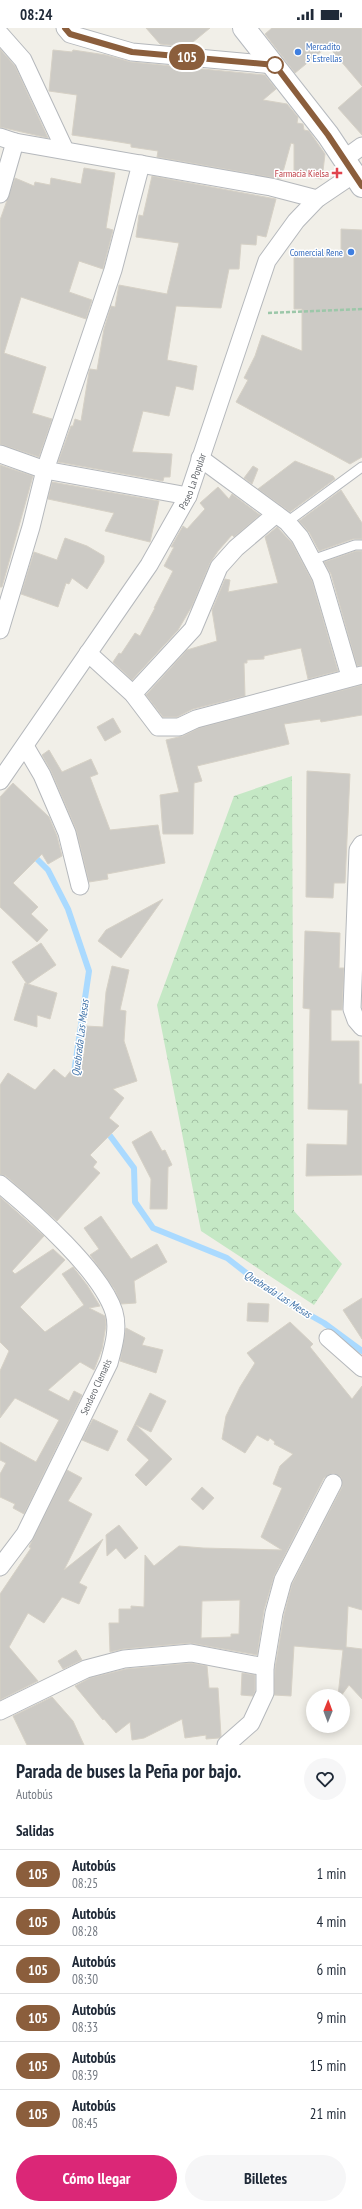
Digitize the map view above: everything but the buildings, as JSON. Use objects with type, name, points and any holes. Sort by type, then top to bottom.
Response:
[{"type":"main road","points":[[244,28],[275,65],[353,173]]},
{"type":"street","points":[[65,28],[70,34],[132,52],[275,65]]},
{"type":"street","points":[[0,34],[23,60],[65,150]]},
{"type":"street","points":[[0,194],[8,139],[271,187],[317,199]]},
{"type":"street","name":"Paseo La Popular","points":[[0,781],[149,565],[188,496],[267,261],[296,221],[317,199],[353,173],[362,146]]},
{"type":"street","points":[[0,630],[45,470],[113,270],[141,164]]},
{"type":"street","points":[[0,454],[45,470],[188,496]]},
{"type":"street","points":[[88,653],[133,694],[158,727],[179,727],[196,719],[325,686],[356,675],[321,578],[300,538],[281,518],[200,458]]},
{"type":"street","points":[[133,694],[192,629],[219,567],[236,548],[281,518]]},
{"type":"street","points":[[25,746],[42,775],[67,833],[80,886]]},
{"type":"street","points":[[362,844],[358,850],[352,1009],[356,1020],[362,1027]]},
{"type":"street","name":"Sendero Clematis","points":[[0,1184],[20,1201],[80,1259],[102,1287],[115,1313],[116,1336],[109,1363],[25,1534],[0,1567]]},
{"type":"street","points":[[328,1338],[362,1368]]},
{"type":"street","points":[[226,1745],[251,1723],[266,1693],[265,1667],[274,1613],[283,1580],[333,1484]]},
{"type":"street","points":[[0,1711],[86,1669],[124,1659],[191,1653],[265,1667]]},
{"type":"lane","points":[[281,518],[362,467]]},
{"type":"lane","points":[[312,560],[355,545],[362,545]]},
{"type":"path","points":[[249,313],[362,309]]},
{"type":"green space","points":[[292,776],[294,1211],[342,1264],[314,1305],[201,1231],[157,1005],[234,796]]},
{"type":"waterway","name":"Quebrada Las Mesas","points":[[32,854],[48,870],[68,909],[89,971],[74,1073]]},
{"type":"waterway","name":"Quebrada Las Mesas","points":[[105,1129],[134,1168],[135,1202],[153,1228],[227,1258],[254,1279],[292,1305],[324,1323],[362,1351]]},
{"type":"bus line","name":"105","points":[[65,28],[70,34],[132,52],[275,65],[328,135],[362,186]]},
{"type":"place","name":"Mercadito 5 Estrellas","points":[[298,52]]},
{"type":"place","name":"Farmacia Kielsa","points":[[337,173]]},
{"type":"place","name":"Comercial Rene","points":[[351,252]]}]
